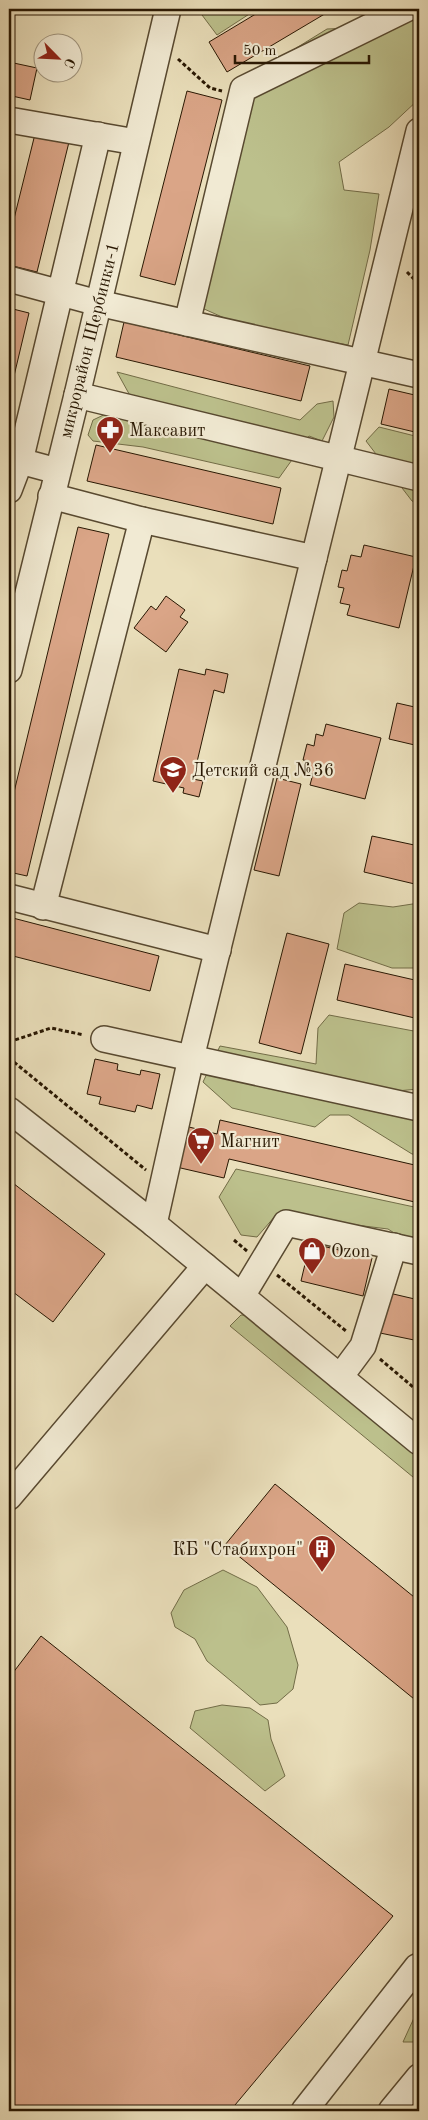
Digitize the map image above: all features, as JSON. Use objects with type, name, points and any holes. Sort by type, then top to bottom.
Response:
[{"type":"street","points":[[187,323],[244,89],[406,9]]},
{"type":"street","name":"микрорайон Щербинки-1","points":[[9,670],[77,395],[160,41],[162,11]]},
{"type":"street","points":[[9,120],[136,142]]},
{"type":"street","points":[[154,1224],[191,1058],[419,130]]},
{"type":"street","points":[[57,470],[14,465],[60,293],[98,135]]},
{"type":"street","points":[[9,279],[98,303],[419,375]]},
{"type":"street","points":[[77,395],[419,478]]},
{"type":"street","points":[[51,496],[142,520],[314,558]]},
{"type":"street","points":[[43,907],[142,520]]},
{"type":"street","points":[[9,897],[218,950]]},
{"type":"street","points":[[104,1039],[419,1108]]},
{"type":"street","points":[[9,1110],[154,1224],[419,1442]]},
{"type":"street","points":[[242,1296],[286,1223],[419,1252]]},
{"type":"street","points":[[340,1377],[363,1346],[394,1246]]},
{"type":"street","points":[[9,1498],[205,1266]]},
{"type":"street","points":[[304,2111],[417,1967]]},
{"type":"street","points":[[392,2111],[419,2077]]},
{"type":"path","points":[[160,41],[210,88],[242,96]]},
{"type":"path","points":[[9,1042],[51,1028],[104,1039]]},
{"type":"path","points":[[9,1058],[163,1184]]},
{"type":"path","points":[[234,1240],[419,1392]]},
{"type":"green space","points":[[204,9],[257,9],[217,35],[202,15]]},
{"type":"green space","points":[[379,9],[419,9],[419,99],[389,127],[339,162],[344,190],[379,194],[370,250],[348,345],[240,325],[184,300],[251,76],[327,29],[398,26]]},
{"type":"green space","points":[[117,372],[300,420],[317,404],[333,401],[334,417],[322,441],[309,436],[279,478],[143,447],[93,441],[88,435],[93,420],[133,401]]},
{"type":"green space","points":[[379,427],[419,437],[419,504],[412,501],[366,441]]},
{"type":"green space","points":[[359,903],[393,907],[419,903],[419,968],[392,968],[337,949],[344,913]]},
{"type":"green space","points":[[329,1015],[419,1032],[419,1089],[385,1092],[419,1116],[419,1155],[412,1154],[349,1115],[330,1115],[315,1127],[232,1108],[203,1082],[220,1046],[316,1064],[318,1028]]},
{"type":"green space","points":[[236,1169],[419,1208],[419,1249],[388,1229],[276,1215],[257,1237],[241,1235],[219,1197]]},
{"type":"green space","points":[[241,1315],[254,1316],[419,1452],[419,1482],[230,1326]]},
{"type":"green space","points":[[223,1570],[257,1587],[287,1627],[298,1665],[293,1689],[277,1703],[260,1705],[207,1661],[195,1639],[175,1627],[171,1613],[184,1590]]},
{"type":"green space","points":[[222,1705],[250,1708],[268,1720],[271,1739],[285,1776],[265,1791],[190,1728],[195,1711]]},
{"type":"green space","points":[[419,2007],[419,2042],[403,2042]]},
{"type":"building","points":[[264,9],[333,9],[227,72],[209,42]]},
{"type":"building","points":[[9,62],[32,67],[32,82],[34,82],[30,100],[12,96],[9,107]]},
{"type":"building","points":[[187,91],[222,100],[175,285],[140,276]]},
{"type":"building","points":[[35,134],[69,142],[37,272],[9,265],[9,239]]},
{"type":"building","points":[[9,308],[29,313],[9,397]]},
{"type":"building","points":[[124,322],[310,366],[301,401],[116,357]]},
{"type":"building","points":[[389,389],[419,396],[419,433],[381,424]]},
{"type":"building","points":[[96,445],[281,488],[273,524],[87,481]]},
{"type":"building","points":[[78,527],[109,534],[27,876],[9,872],[9,813]]},
{"type":"building","points":[[364,545],[416,557],[399,628],[347,615],[350,605],[340,603],[344,588],[338,587],[342,570],[347,571],[351,555],[361,557]]},
{"type":"building","points":[[166,596],[185,610],[180,617],[188,622],[166,652],[134,628],[151,606],[156,610]]},
{"type":"building","points":[[179,669],[205,675],[206,669],[228,674],[224,693],[214,690],[193,779],[203,781],[199,797],[183,793],[184,788],[153,781]]},
{"type":"building","points":[[397,703],[419,708],[419,746],[389,739]]},
{"type":"building","points":[[326,724],[381,738],[365,799],[310,785],[313,774],[306,772],[309,761],[303,760],[307,744],[314,746],[316,734],[323,736]]},
{"type":"building","points":[[277,778],[301,784],[279,876],[254,870]]},
{"type":"building","points":[[372,836],[419,846],[419,885],[364,872]]},
{"type":"building","points":[[9,917],[159,956],[150,991],[9,955]]},
{"type":"building","points":[[287,933],[329,944],[301,1054],[259,1043]]},
{"type":"building","points":[[345,964],[419,981],[419,1019],[337,1000]]},
{"type":"building","points":[[95,1059],[118,1064],[117,1070],[140,1075],[141,1070],[160,1074],[152,1109],[137,1105],[135,1112],[99,1104],[101,1097],[87,1094]]},
{"type":"building","points":[[220,1120],[419,1166],[419,1203],[229,1159],[224,1178],[172,1166],[181,1125],[217,1134]]},
{"type":"building","points":[[9,1180],[105,1254],[53,1322],[9,1289]]},
{"type":"building","points":[[310,1243],[372,1258],[363,1296],[301,1281]]},
{"type":"building","points":[[389,1293],[419,1300],[419,1341],[380,1333]]},
{"type":"building","name":"КБ \"Стабихрон\"","points":[[275,1484],[419,1601],[419,1703],[225,1545]]},
{"type":"building","points":[[41,1636],[393,1916],[230,2111],[9,2111],[9,1678]]},
{"type":"place","name":"Максавит","points":[[110,454]]},
{"type":"place","name":"Детский сад №36","points":[[173,794]]},
{"type":"place","name":"Магнит","points":[[201,1165]]},
{"type":"place","name":"Ozon","points":[[312,1275]]},
{"type":"place","name":"КБ \"Стабихрон\"","points":[[322,1573]]}]
